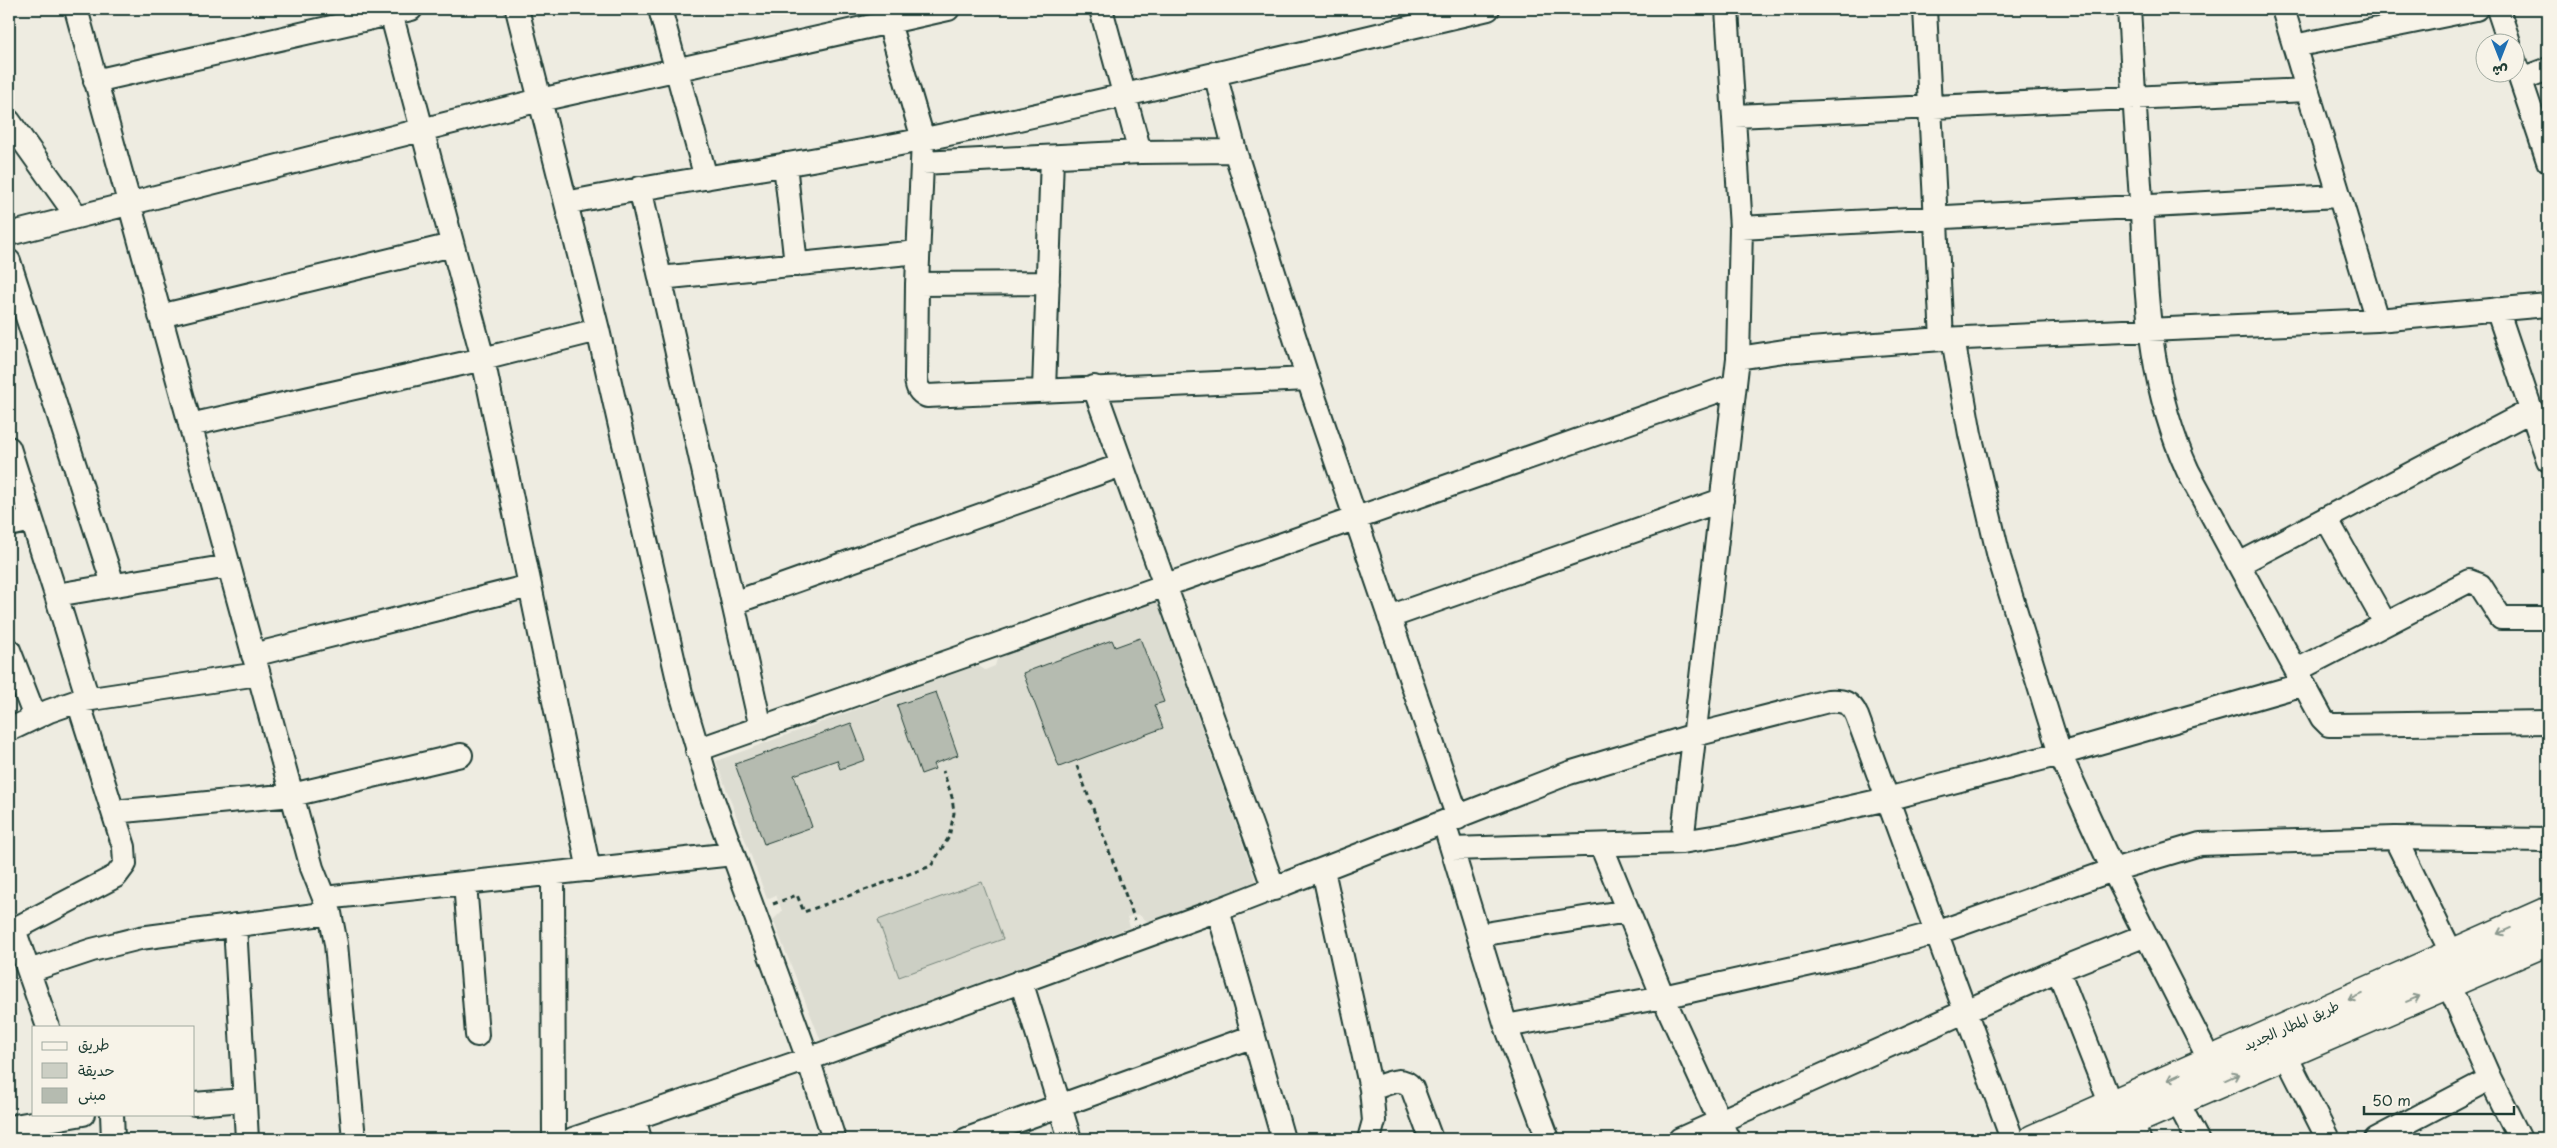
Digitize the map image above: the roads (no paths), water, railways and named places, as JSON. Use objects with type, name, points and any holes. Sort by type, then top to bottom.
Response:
[{"type":"street","points":[[76,9],[255,665],[312,868],[327,906],[336,944],[354,1139]]},
{"type":"street","points":[[516,9],[598,330],[672,660],[697,750],[808,1059],[834,1139]]},
{"type":"street","points":[[660,9],[706,178]]},
{"type":"street","points":[[9,234],[76,215],[540,100],[676,69],[887,15],[948,9]]},
{"type":"street","points":[[1101,9],[1140,152]]},
{"type":"street","points":[[566,203],[640,188],[923,139],[1125,95],[1488,9]]},
{"type":"street","points":[[1682,842],[1738,358],[1741,228],[1727,9]]},
{"type":"street","points":[[1925,9],[1936,216],[1948,339],[1999,557],[2060,754],[2113,870],[2210,1061]]},
{"type":"street","points":[[2129,9],[2148,330],[2162,402],[2177,448],[2322,718],[2330,725],[2548,722]]},
{"type":"street","points":[[2283,9],[2377,320]]},
{"type":"street","points":[[2294,46],[2476,9]]},
{"type":"street","points":[[2498,9],[2506,32]]},
{"type":"street","points":[[96,81],[398,10],[421,129],[483,359],[589,870]]},
{"type":"street","points":[[887,15],[923,139],[917,284],[916,378],[917,387],[921,393],[927,396],[1308,378]]},
{"type":"street","points":[[2524,69],[2548,69]]},
{"type":"street","points":[[1215,73],[1235,151],[1308,378],[1389,617],[1451,820],[1452,849],[1506,1026],[1548,1139]]},
{"type":"street","points":[[2522,82],[2548,162]]},
{"type":"street","points":[[1735,116],[1930,105],[2307,90]]},
{"type":"street","points":[[9,121],[76,215]]},
{"type":"street","points":[[922,163],[1140,152],[1235,151]]},
{"type":"street","points":[[1044,390],[1052,157]]},
{"type":"street","points":[[785,164],[796,264]]},
{"type":"street","points":[[640,188],[761,728]]},
{"type":"street","points":[[1741,228],[1936,216],[2338,196]]},
{"type":"street","points":[[160,316],[452,245]]},
{"type":"street","points":[[660,278],[918,252]]},
{"type":"street","points":[[9,261],[113,584]]},
{"type":"street","points":[[917,284],[1048,284]]},
{"type":"street","points":[[1738,358],[1784,351],[1948,339],[2377,320],[2548,304]]},
{"type":"street","points":[[2497,309],[2548,460]]},
{"type":"street","points":[[190,425],[483,359],[598,330]]},
{"type":"street","points":[[697,750],[1356,520],[1735,385]]},
{"type":"street","points":[[1094,387],[1274,889]]},
{"type":"street","points":[[2239,564],[2532,410]]},
{"type":"street","points":[[9,448],[56,595],[126,857],[122,870],[12,930],[29,971],[48,1026]]},
{"type":"street","points":[[733,603],[1122,465]]},
{"type":"street","points":[[1389,617],[1722,500]]},
{"type":"street","points":[[2326,518],[2385,622]]},
{"type":"street","points":[[9,526],[32,520]]},
{"type":"street","points":[[56,595],[229,566]]},
{"type":"street","points":[[1452,849],[1682,842],[1779,824],[1886,799],[2060,754],[2301,677],[2385,622],[2469,581],[2480,585],[2501,618],[2548,618]]},
{"type":"street","points":[[9,730],[35,717],[83,700],[255,665],[530,586]]},
{"type":"street","points":[[9,650],[35,717]]},
{"type":"street","points":[[573,1139],[808,1059],[1218,910],[1569,773],[1695,735],[1828,701],[1846,702],[1853,707],[1857,716],[2012,1139]]},
{"type":"street","points":[[113,812],[292,795],[461,755]]},
{"type":"street","points":[[2395,838],[2490,1079],[2520,1139]]},
{"type":"street","points":[[1506,1026],[1663,996],[1865,952],[1936,933],[2113,870],[2200,844],[2395,838],[2548,840]]},
{"type":"street","points":[[1601,845],[1663,996],[1725,1130]]},
{"type":"street","points":[[29,971],[92,950],[140,938],[235,925],[327,906],[465,883],[733,854]]},
{"type":"street","points":[[1323,870],[1371,1089],[1374,1121],[1369,1139]]},
{"type":"street","points":[[553,874],[554,1139]]},
{"type":"street","points":[[465,883],[477,1035]]},
{"type":"street","points":[[1218,910],[1283,1139]]},
{"type":"street","points":[[1479,935],[1628,911]]},
{"type":"street","name":"طريق المطار الجديد","points":[[2091,1139],[2285,1054],[2548,911]]},
{"type":"street","points":[[235,925],[247,1139]]},
{"type":"street","points":[[1680,1139],[1725,1130],[1964,1012],[2058,970],[2146,935]]},
{"type":"street","name":"طريق المطار الجديد","points":[[2033,1139],[2127,1122],[2210,1061],[2446,966],[2548,941]]},
{"type":"street","points":[[2058,970],[2127,1122]]},
{"type":"street","points":[[1021,981],[1070,1139]]},
{"type":"street","points":[[968,1139],[1254,1036]]},
{"type":"street","points":[[2285,1054],[2328,1139]]},
{"type":"street","points":[[2376,1139],[2490,1079]]},
{"type":"street","points":[[1371,1089],[1402,1080],[1407,1082],[1416,1097],[1431,1139]]},
{"type":"street","points":[[195,1104],[244,1100]]},
{"type":"street","points":[[2177,1101],[2197,1139]]},
{"type":"street","points":[[9,1127],[69,1116]]},
{"type":"street","points":[[112,1116],[113,1139]]},
{"type":"street","points":[[634,1118],[640,1139]]}]
